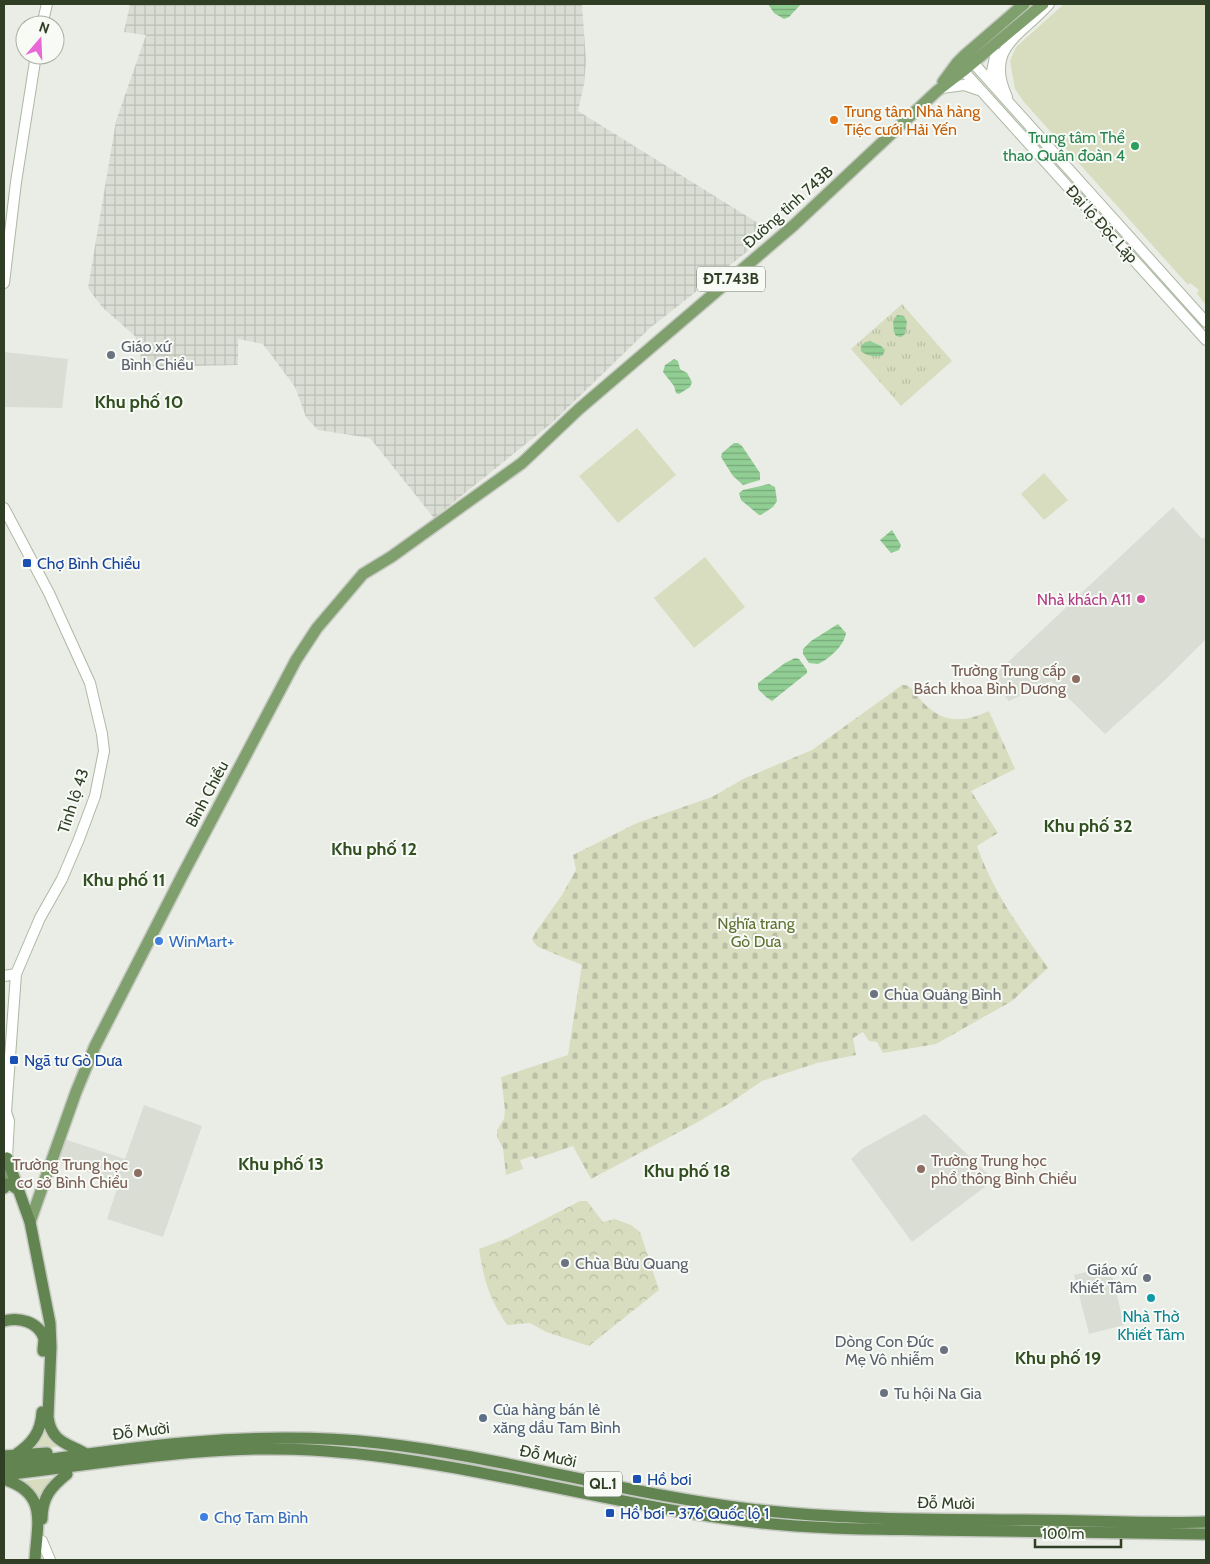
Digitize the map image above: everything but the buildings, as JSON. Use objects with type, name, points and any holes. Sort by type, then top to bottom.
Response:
[{"type":"highway","points":[[5,1163],[30,1222],[45,1296],[51,1347],[49,1427],[62,1442],[81,1451]]},
{"type":"highway","points":[[4,1188],[6,1184],[10,1184],[17,1189]]},
{"type":"highway","points":[[4,1465],[9,1456],[30,1444],[41,1426],[43,1311],[45,1296]]},
{"type":"highway","points":[[4,1320],[17,1318],[28,1321],[44,1338]]},
{"type":"highway","name":"Đỗ Mười","points":[[4,1465],[137,1440],[224,1433],[303,1432],[368,1436],[666,1497],[791,1513],[867,1519],[1206,1522]]},
{"type":"highway","name":"Đỗ Mười","points":[[4,1478],[167,1454],[265,1449],[316,1450],[404,1460],[657,1508],[762,1523],[818,1527],[1206,1541]]},
{"type":"highway","name":"Đỗ Mười","points":[[441,1450],[508,1458],[665,1490],[821,1510],[1206,1517]]},
{"type":"highway","name":"Đỗ Mười","points":[[9,1456],[81,1451]]},
{"type":"highway","name":"Đỗ Mười","points":[[4,1478],[67,1474],[182,1460],[230,1457],[318,1456],[476,1478],[627,1509],[708,1523],[789,1533],[933,1537],[998,1534],[1206,1534]]},
{"type":"highway","points":[[41,1560],[42,1511],[45,1498],[50,1490],[67,1474]]},
{"type":"highway","points":[[4,1478],[28,1491],[33,1497],[38,1510],[35,1560]]},
{"type":"main road","name":"Đường tỉnh 743B","points":[[522,463],[579,409],[794,225],[937,91],[1024,4]]},
{"type":"main road","name":"Đường tỉnh 743B","points":[[969,59],[1004,36],[1043,4]]},
{"type":"main road","points":[[1012,107],[1000,77],[1002,54],[1009,42],[1049,4]]},
{"type":"main road","points":[[994,86],[992,71],[994,60],[1004,36]]},
{"type":"main road","name":"Đại lộ Độc Lập","points":[[969,59],[1206,322]]},
{"type":"main road","points":[[4,283],[16,182],[34,65]]},
{"type":"main road","name":"Đại lộ Độc Lập","points":[[960,67],[1206,340]]},
{"type":"main road","points":[[937,91],[949,86],[964,85],[973,87],[984,94]]},
{"type":"main road","name":"Bình Chiểu","points":[[30,1222],[76,1092],[95,1046],[183,874],[306,643],[332,609],[363,574],[391,557],[522,463]]},
{"type":"main road","name":"Tỉnh lộ 43","points":[[4,508],[52,600],[90,682],[104,751],[94,796],[79,839],[62,879],[40,918],[16,974],[5,1115],[10,1121],[4,1183]]},
{"type":"main road","points":[[4,976],[16,974]]},
{"type":"main road","points":[[22,1201],[30,1203],[38,1200]]},
{"type":"main road","points":[[42,1541],[50,1560]]},
{"type":"shaded area","points":[[130,4],[582,4],[586,61],[584,84],[578,111],[766,228],[754,240],[758,243],[650,328],[553,422],[434,518],[370,438],[318,430],[306,417],[295,387],[263,344],[238,339],[238,365],[140,367],[141,344],[135,343],[136,337],[102,307],[88,288],[116,121],[146,35],[124,32]]},
{"type":"shaded area","points":[[768,4],[801,4],[789,17],[784,19],[774,13]]},
{"type":"shaded area","points":[[897,315],[904,316],[907,322],[905,334],[901,337],[896,336],[894,332],[893,322]]},
{"type":"shaded area","points":[[870,341],[885,350],[883,355],[872,356],[861,351],[863,344]]},
{"type":"shaded area","points":[[4,352],[68,359],[62,408],[4,407]]},
{"type":"shaded area","points":[[674,359],[678,361],[680,369],[687,373],[692,382],[690,387],[679,394],[676,393],[674,386],[663,372],[665,365]]},
{"type":"shaded area","points":[[734,443],[742,446],[760,473],[760,480],[743,485],[733,476],[721,457],[722,453]]},
{"type":"shaded area","points":[[769,484],[775,487],[777,501],[773,507],[759,515],[741,500],[739,493],[743,490]]},
{"type":"shaded area","name":"Nhà khách A11","points":[[1173,507],[1202,539],[1206,536],[1206,639],[1164,681],[1105,734],[1051,681],[1009,701],[989,680]]},
{"type":"shaded area","points":[[892,530],[901,545],[899,550],[891,553],[880,540]]},
{"type":"shaded area","points":[[838,624],[846,633],[842,643],[822,662],[818,664],[809,663],[803,654],[803,649],[811,641]]},
{"type":"shaded area","points":[[795,658],[799,659],[807,673],[772,701],[758,689],[758,683]]},
{"type":"shaded area","name":"Trường Trung học cơ sở Bình Chiểu","points":[[144,1105],[202,1126],[163,1237],[107,1219],[119,1183],[52,1160],[61,1138],[125,1159]]},
{"type":"shaded area","name":"Trường Trung học phổ thông Bình Chiểu","points":[[925,1114],[994,1180],[912,1242],[851,1159],[862,1149]]},
{"type":"shaded area","points":[[1110,1266],[1124,1325],[1089,1334],[1074,1275]]},
{"type":"green space","name":"Trung tâm Thể thao Quân đoàn 4","points":[[1064,4],[1206,4],[1206,305],[1197,294],[1199,290],[1190,283],[1188,285],[1024,102],[1015,89],[1010,61],[1016,47]]},
{"type":"green space","points":[[902,304],[952,361],[901,406],[851,349]]},
{"type":"green space","points":[[637,428],[676,475],[618,523],[579,476]]},
{"type":"green space","points":[[1044,473],[1068,500],[1044,520],[1021,494]]},
{"type":"green space","points":[[705,557],[745,607],[694,648],[654,598]]},
{"type":"green space","name":"Nghĩa trang Gò Dưa","points":[[902,685],[910,687],[927,706],[943,717],[951,719],[969,718],[989,711],[1015,769],[971,791],[998,833],[977,846],[999,894],[1048,968],[1012,1001],[936,1044],[883,1053],[877,1042],[869,1041],[863,1032],[853,1038],[856,1055],[817,1063],[762,1081],[696,1123],[591,1179],[573,1146],[535,1159],[533,1156],[520,1160],[523,1169],[506,1175],[503,1148],[497,1137],[497,1130],[504,1119],[505,1110],[501,1077],[568,1055],[582,965],[538,947],[532,940],[576,870],[573,855],[637,823],[712,797],[743,779],[812,750]]},
{"type":"green space","name":"Chùa Bửu Quang","points":[[580,1201],[587,1201],[603,1222],[615,1219],[631,1225],[640,1232],[659,1290],[589,1346],[546,1332],[530,1323],[507,1325],[488,1289],[479,1249],[508,1238]]},
{"type":"green space","points":[[45,1429],[62,1446],[26,1452],[39,1439]]},
{"type":"green space","points":[[58,1477],[40,1500],[22,1481]]},
{"type":"place","name":"Trung tâm Nhà hàng Tiệc cưới Hải Yến","points":[[834,120]]},
{"type":"place","name":"Trung tâm Thể thao Quân đoàn 4","points":[[1135,146]]},
{"type":"place","name":"Giáo xứ Bình Chiểu","points":[[111,355]]},
{"type":"place","name":"Chợ Bình Chiểu","points":[[27,563]]},
{"type":"place","name":"Nhà khách A11","points":[[1141,599]]},
{"type":"place","name":"Trường Trung cấp Bách khoa Bình Dương","points":[[1076,679]]},
{"type":"place","name":"WinMart+","points":[[159,941]]},
{"type":"place","name":"Chùa Quảng Bình","points":[[874,994]]},
{"type":"place","name":"Ngã tư Gò Dưa","points":[[14,1060]]},
{"type":"place","name":"Trường Trung học phổ thông Bình Chiểu","points":[[921,1169]]},
{"type":"place","name":"Trường Trung học cơ sở Bình Chiểu","points":[[138,1173]]},
{"type":"place","name":"Chùa Bửu Quang","points":[[565,1263]]},
{"type":"place","name":"Giáo xứ Khiết Tâm","points":[[1147,1278]]},
{"type":"place","name":"Nhà Thờ Khiết Tâm","points":[[1151,1298]]},
{"type":"place","name":"Dòng Con Đức Mẹ Vô nhiễm","points":[[944,1350]]},
{"type":"place","name":"Tu hội Na Gia","points":[[884,1393]]},
{"type":"place","name":"Của hàng bán lẻ xăng dầu Tam Bình","points":[[483,1418]]},
{"type":"place","name":"Hồ bơi","points":[[637,1479]]},
{"type":"place","name":"Hồ bơi - 376 Quốc lộ 1","points":[[610,1513]]},
{"type":"place","name":"Chợ Tam Bình","points":[[204,1517]]},
{"type":"district","name":"Khu phố 10","points":[[139,402]]},
{"type":"district","name":"Khu phố 32","points":[[1088,826]]},
{"type":"district","name":"Khu phố 12","points":[[374,849]]},
{"type":"district","name":"Khu phố 11","points":[[124,880]]},
{"type":"district","name":"Khu phố 13","points":[[281,1164]]},
{"type":"district","name":"Khu phố 18","points":[[687,1171]]},
{"type":"district","name":"Khu phố 19","points":[[1058,1358]]}]
